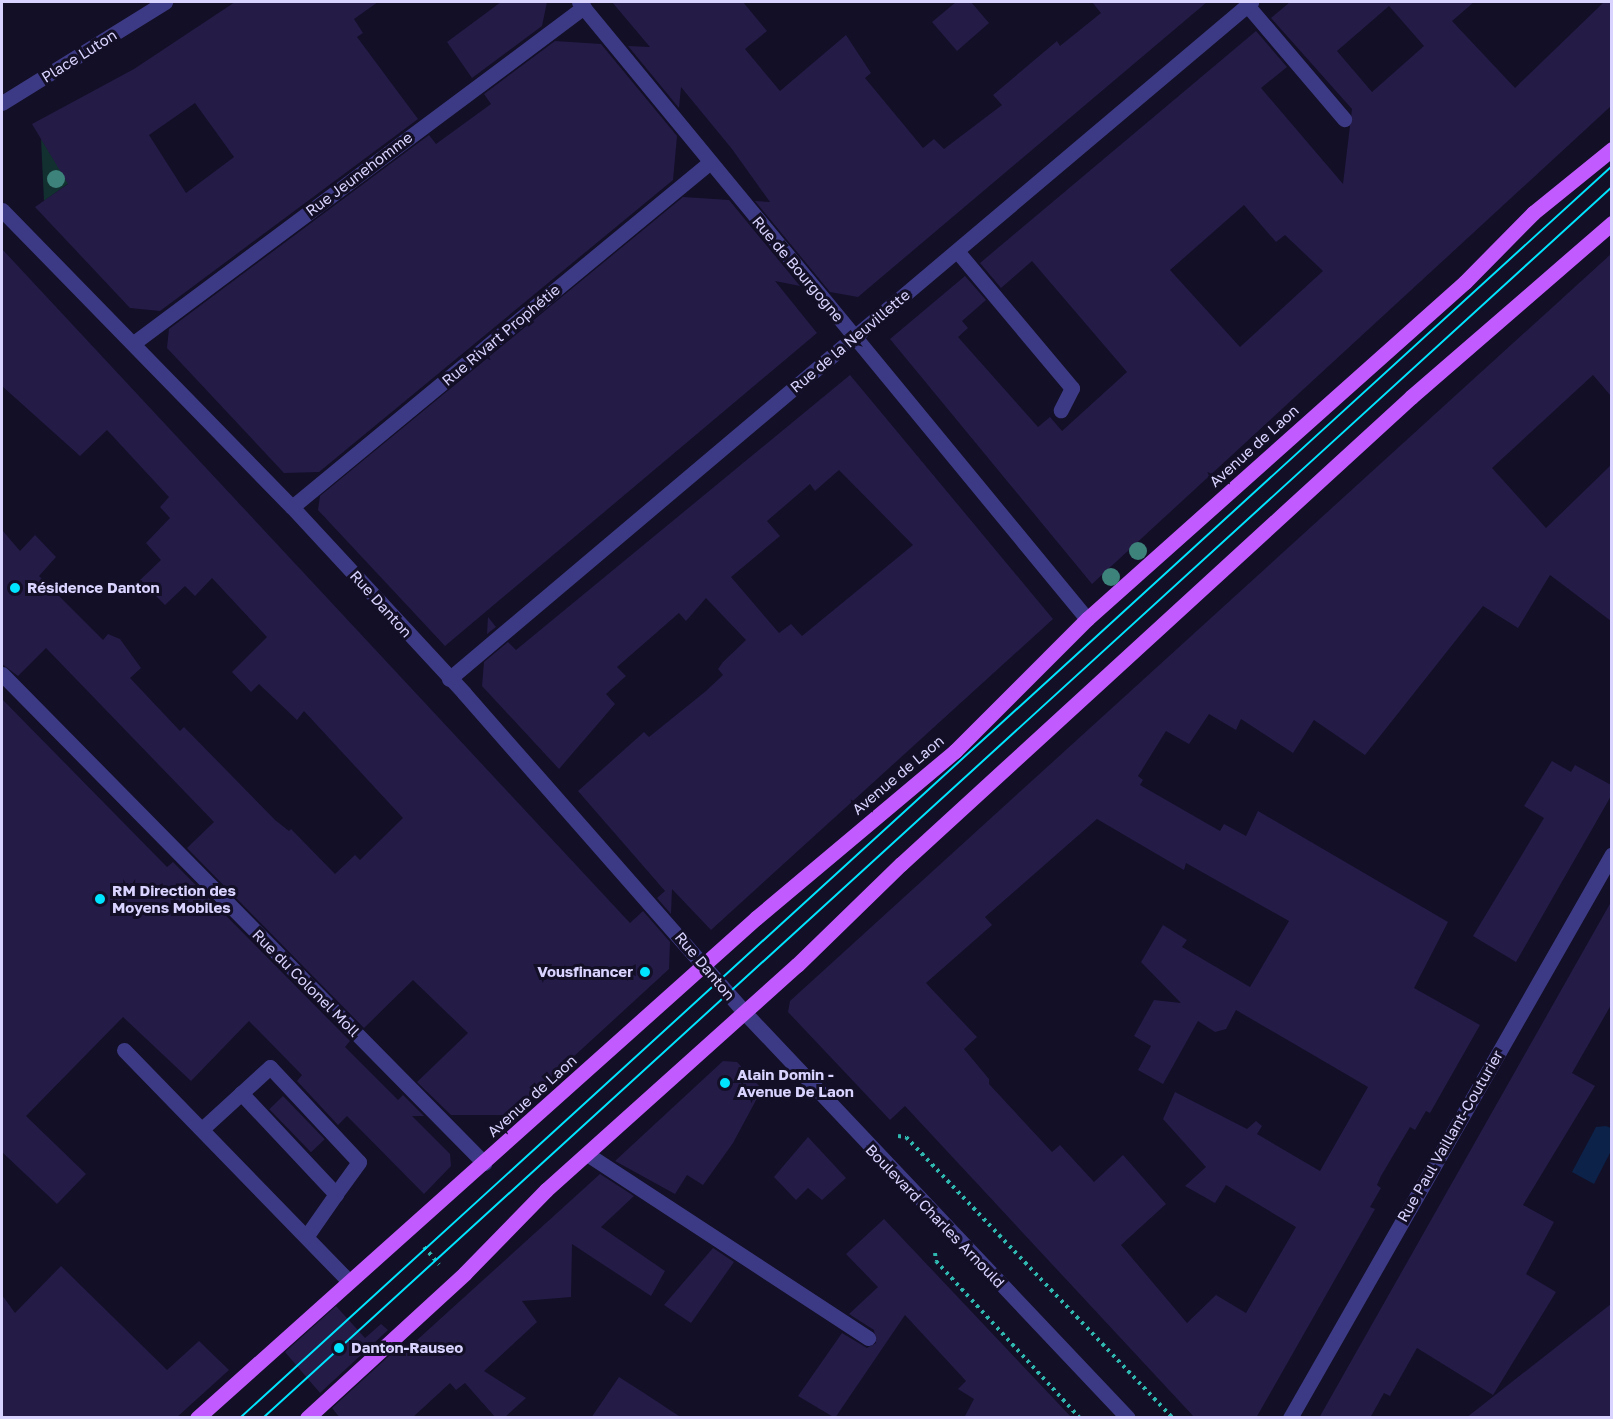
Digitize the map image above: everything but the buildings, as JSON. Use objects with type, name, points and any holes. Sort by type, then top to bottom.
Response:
[{"type":"main road","name":"Avenue de Laon","points":[[197,1418],[407,1227],[484,1163],[756,918],[955,751],[1087,618],[1465,282],[1533,213],[1611,149]]},
{"type":"main road","points":[[307,1418],[455,1282],[502,1231],[744,1013],[901,864],[1412,397],[1611,223]]},
{"type":"street","name":"Place Luton","points":[[2,103],[158,3]]},
{"type":"street","points":[[1249,3],[1344,119]]},
{"type":"street","name":"Rue de la Neuvillette","points":[[449,679],[1249,3]]},
{"type":"street","name":"Rue de Bourgogne","points":[[581,4],[709,163],[856,337],[1087,618]]},
{"type":"street","name":"Rue Jeunehomme","points":[[135,342],[581,4]]},
{"type":"street","name":"Rue Rivart Prophétie","points":[[292,507],[709,163]]},
{"type":"street","name":"Rue Danton","points":[[2,210],[135,342],[292,507],[449,679],[744,1013]]},
{"type":"street","points":[[957,250],[1072,388],[1060,410]]},
{"type":"street","name":"Rue du Colonel Moll","points":[[2,674],[484,1163]]},
{"type":"street","name":"Rue Paul Vaillant-Couturier","points":[[1290,1418],[1611,854]]},
{"type":"street","name":"Boulevard Charles Arnould","points":[[744,1013],[1128,1418]]},
{"type":"street","points":[[124,1050],[348,1280]]},
{"type":"street","points":[[202,1129],[270,1067],[359,1162],[306,1237]]},
{"type":"street","points":[[242,1093],[336,1194]]},
{"type":"street","points":[[587,1154],[868,1338]]},
{"type":"path","points":[[895,1136],[906,1137],[1173,1418]]},
{"type":"path","points":[[930,1210],[936,1261],[1080,1418]]},
{"type":"path","points":[[407,1227],[455,1282]]},
{"type":"green space","points":[[41,139],[69,183],[44,201]]},
{"type":"water","points":[[1596,1127],[1611,1128],[1611,1151],[1594,1184],[1572,1172]]},
{"type":"tram line","points":[[240,1418],[1612,166]]},
{"type":"tram line","points":[[263,1418],[1612,187]]},
{"type":"place","name":"Résidence Danton","points":[[15,588]]},
{"type":"place","name":"RM Direction des Moyens Mobiles","points":[[100,899]]},
{"type":"place","name":"Vousfinancer","points":[[645,972]]},
{"type":"place","name":"Alain Domin - Avenue De Laon","points":[[725,1083]]},
{"type":"place","name":"Danton-Rauseo","points":[[339,1348]]}]
